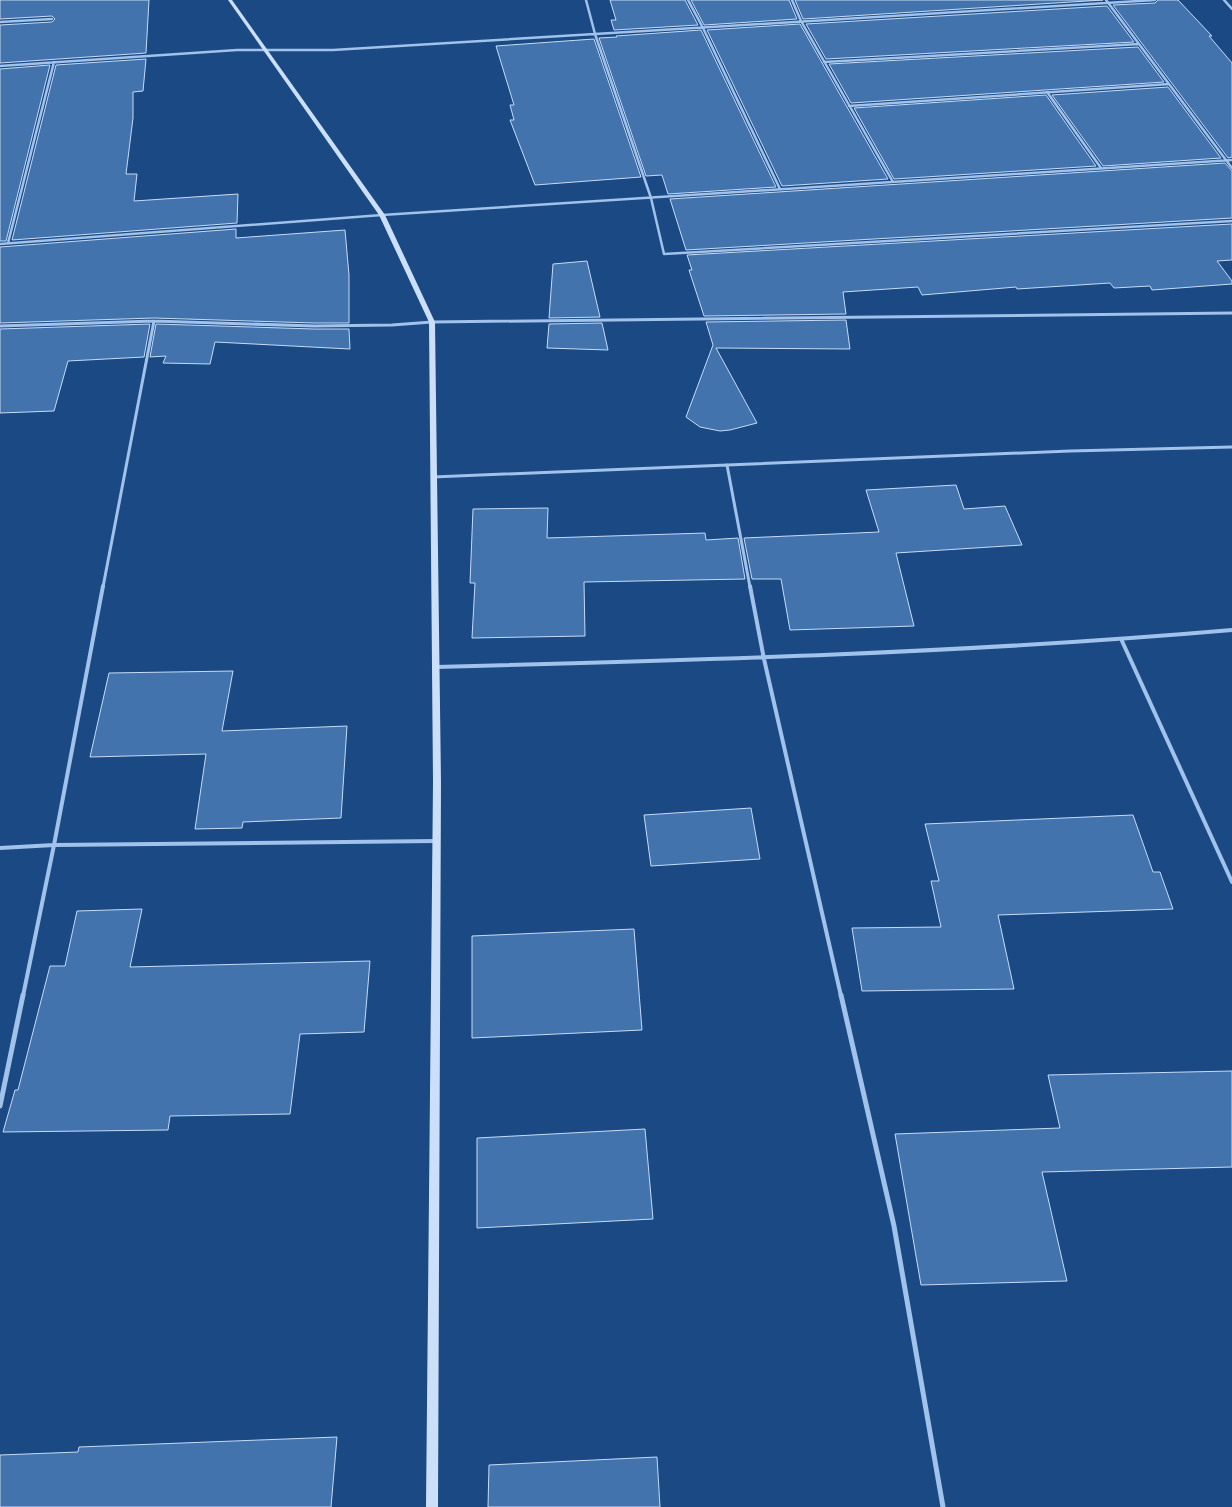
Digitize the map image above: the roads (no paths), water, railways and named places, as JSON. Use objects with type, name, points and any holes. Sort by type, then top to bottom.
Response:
[{"type":"street","points":[[230,0],[382,216],[432,322],[437,782],[432,1507]]},
{"type":"street","points":[[586,0],[594,34],[651,198],[664,254],[1232,221]]},
{"type":"street","points":[[688,0],[703,28],[780,189]]},
{"type":"street","points":[[792,0],[801,22],[893,182]]},
{"type":"street","points":[[1106,0],[1232,168]]},
{"type":"street","points":[[0,66],[237,50],[333,50],[1155,0]]},
{"type":"street","points":[[1224,0],[1232,9]]},
{"type":"street","points":[[0,22],[52,19]]},
{"type":"street","points":[[824,62],[1139,44]]},
{"type":"street","points":[[8,243],[54,62]]},
{"type":"street","points":[[849,106],[1169,84]]},
{"type":"street","points":[[1047,92],[1101,168]]},
{"type":"street","points":[[0,244],[382,216],[1232,160]]},
{"type":"street","points":[[0,326],[154,322],[314,326],[392,325],[432,322],[1232,313]]},
{"type":"street","points":[[0,1106],[54,845],[154,322]]},
{"type":"street","points":[[433,477],[1070,451],[1232,448]]},
{"type":"street","points":[[727,465],[764,659],[894,1226],[943,1507]]},
{"type":"street","points":[[436,667],[764,659],[1122,641],[1232,630]]},
{"type":"street","points":[[1122,641],[1232,882]]},
{"type":"street","points":[[0,848],[54,845],[436,841]]}]
